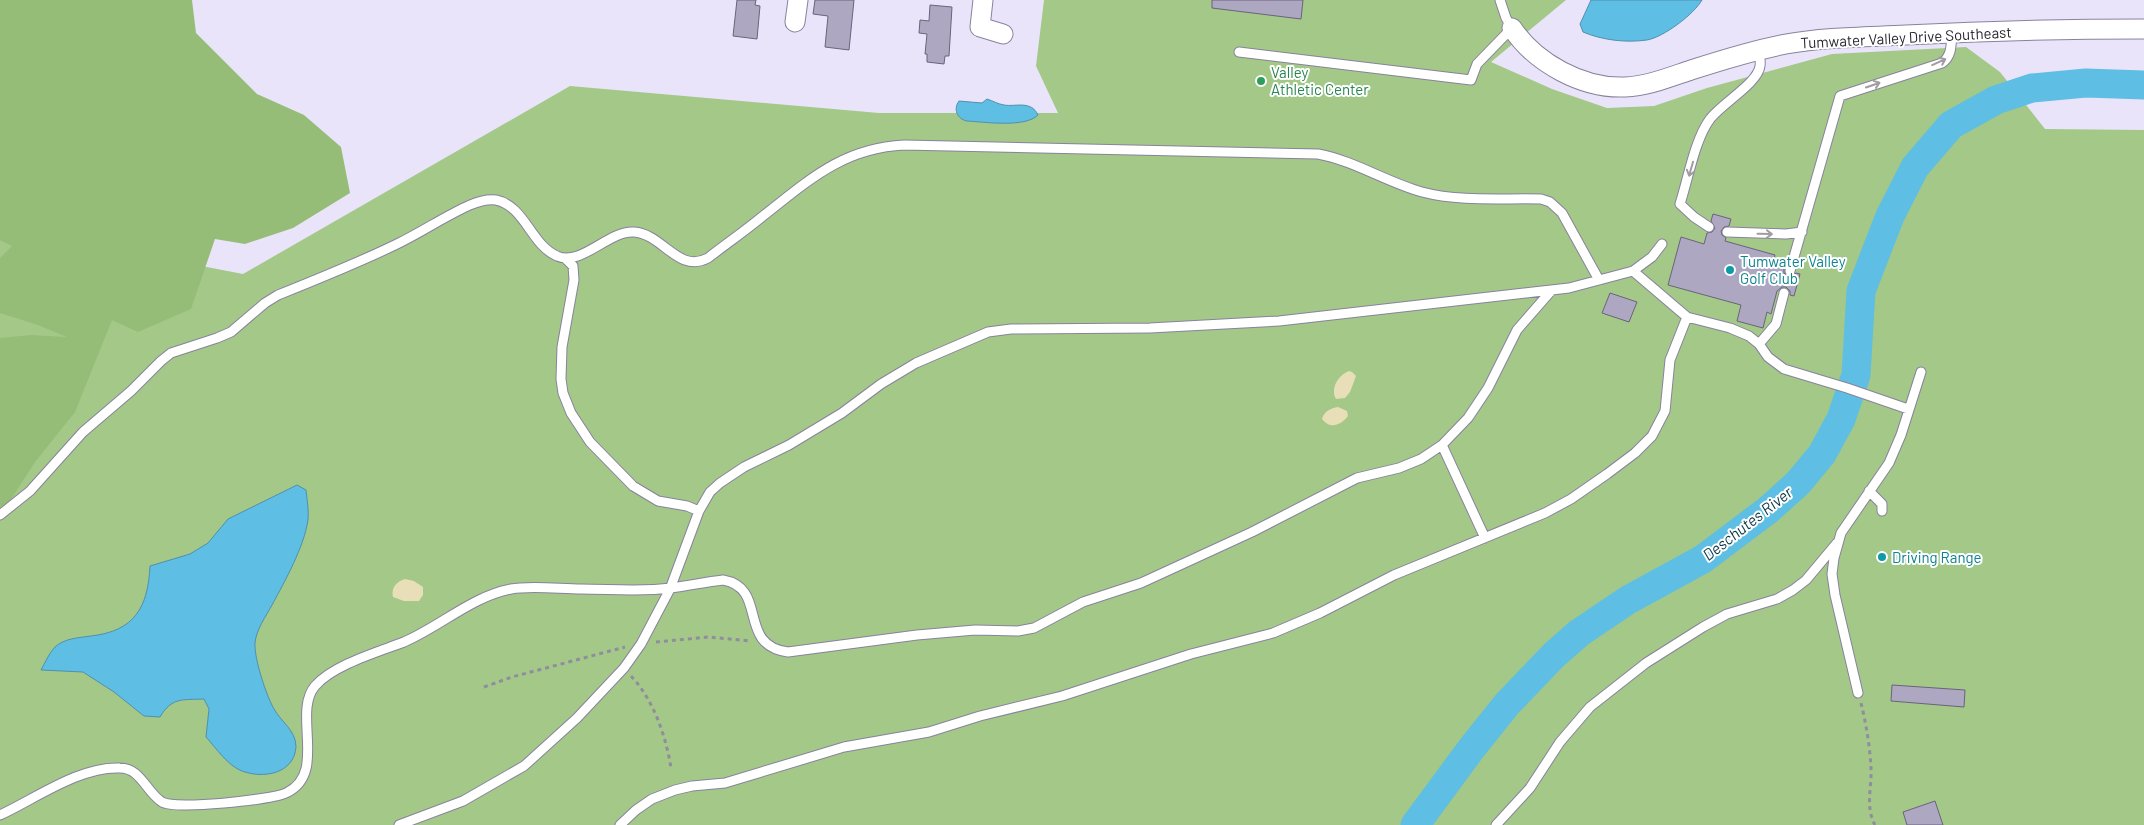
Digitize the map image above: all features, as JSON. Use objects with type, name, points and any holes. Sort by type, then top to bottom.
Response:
[{"type":"street","points":[[795,22],[798,0]]},
{"type":"street","points":[[983,0],[980,27],[1003,34]]},
{"type":"street","name":"Tumwater Valley Drive Southeast","points":[[1512,28],[1519,39],[1534,54],[1553,66],[1580,78],[1609,86],[1625,87],[1651,83],[1759,50],[1785,44],[1952,32],[2144,29]]},
{"type":"lane","points":[[1239,52],[1471,80],[1477,64],[1512,28],[1506,18],[1500,0]]},
{"type":"lane","points":[[1790,271],[1840,96],[1942,63],[1948,58],[1950,52],[1952,32]]},
{"type":"lane","points":[[1709,227],[1680,204],[1701,134],[1710,119],[1725,102],[1755,78],[1760,66],[1759,50]]},
{"type":"lane","points":[[565,258],[582,254],[616,236],[632,232],[653,237],[678,257],[699,262],[708,258],[816,175],[844,159],[875,148],[904,145],[1067,148],[1318,154],[1349,162],[1403,185],[1430,194],[1541,199],[1550,202],[1562,213],[1599,280]]},
{"type":"lane","points":[[0,515],[30,491],[83,432],[171,353],[231,332],[264,303],[278,296],[396,245],[472,204],[495,200],[507,206],[521,217],[547,249],[555,255],[565,258],[573,266],[574,280],[562,347],[560,379],[562,393],[571,413],[590,442],[633,486],[658,501],[687,506],[699,511]]},
{"type":"lane","points":[[1727,232],[1777,234],[1802,232]]},
{"type":"lane","points":[[399,825],[463,801],[524,766],[577,718],[624,668],[641,644],[670,589],[699,511],[710,492],[744,467],[789,444],[842,413],[881,384],[916,363],[988,332],[1011,329],[1150,328],[1279,321],[1551,290],[1633,271],[1652,257],[1662,244]]},
{"type":"lane","points":[[1633,271],[1687,317],[1730,328],[1749,336],[1759,344],[1768,357],[1784,369],[1908,409]]},
{"type":"lane","points":[[0,814],[66,782],[94,771],[111,768],[127,769],[136,773],[161,801],[178,806],[281,795],[292,789],[303,775],[307,766],[309,699],[314,686],[333,672],[372,653],[412,638],[487,595],[514,588],[670,589],[722,580],[732,582],[748,596],[756,627],[764,642],[774,649],[788,652],[974,630],[1027,630],[1044,624],[1083,602],[1156,577],[1252,532],[1357,478],[1410,464],[1442,446],[1468,418],[1488,388],[1517,330],[1551,290]]},
{"type":"lane","points":[[1759,344],[1776,324],[1784,293]]},
{"type":"lane","points":[[620,825],[652,799],[675,790],[740,780],[844,747],[929,732],[989,713],[1062,696],[1191,654],[1273,633],[1394,575],[1545,513],[1572,499],[1607,474],[1635,453],[1652,436],[1665,411],[1670,360],[1687,317]]},
{"type":"lane","points":[[1858,693],[1835,595],[1832,574],[1837,543],[1841,533],[1889,463],[1901,435],[1921,372]]},
{"type":"lane","points":[[1442,446],[1485,538]]},
{"type":"lane","points":[[1869,491],[1882,504],[1882,511]]},
{"type":"lane","points":[[1496,825],[1530,788],[1560,742],[1590,707],[1646,663],[1703,627],[1727,614],[1777,598],[1793,590],[1806,580],[1837,543]]},
{"type":"path","points":[[624,668],[638,683],[651,707],[664,741],[671,768]]},
{"type":"path","points":[[1858,693],[1872,768],[1869,800],[1872,820],[1875,825]]},
{"type":"green space","points":[[0,0],[192,0],[196,33],[257,94],[304,115],[341,147],[350,193],[293,228],[245,244],[215,239],[191,309],[138,332],[112,320],[75,412],[35,462],[8,504],[0,507],[0,338],[31,335],[67,337],[38,325],[0,313],[0,258],[12,246],[0,240]]},
{"type":"green space","points":[[1044,0],[1566,0],[1491,62],[1552,89],[1607,108],[1654,106],[1707,88],[1832,54],[1966,47],[2000,72],[2045,129],[2144,130],[2144,825],[0,825],[0,227],[243,274],[570,86],[879,113],[1058,113],[1036,66]]},
{"type":"sand","points":[[1349,371],[1356,376],[1350,392],[1345,398],[1336,399],[1334,391],[1336,383],[1341,376]]},
{"type":"sand","points":[[1338,407],[1347,411],[1348,416],[1342,422],[1332,425],[1322,419],[1324,414],[1330,409]]},
{"type":"sand","points":[[405,579],[414,581],[423,587],[423,595],[419,601],[404,601],[393,597],[395,586]]},
{"type":"water","points":[[1591,0],[1702,0],[1686,18],[1670,30],[1647,40],[1622,41],[1606,39],[1583,32],[1580,24]]},
{"type":"water","points":[[987,99],[1004,105],[1031,107],[1038,115],[1024,122],[1015,123],[967,121],[958,116],[956,107],[959,101],[982,103]]},
{"type":"water","points":[[297,485],[306,490],[308,520],[306,530],[283,585],[259,628],[255,643],[258,667],[268,695],[277,714],[294,736],[296,747],[294,756],[284,769],[268,774],[250,773],[237,769],[227,761],[206,737],[209,709],[204,699],[184,700],[173,703],[160,717],[144,716],[114,692],[83,672],[41,670],[53,649],[59,644],[72,639],[119,629],[128,622],[142,605],[149,581],[150,566],[190,554],[208,543],[228,519]]},
{"type":"building","points":[[737,0],[756,0],[755,5],[760,6],[757,39],[733,36]]},
{"type":"building","points":[[815,0],[854,0],[849,50],[825,47],[828,16],[813,14]]},
{"type":"building","points":[[1212,0],[1303,0],[1301,19],[1212,8]]},
{"type":"building","points":[[930,5],[952,7],[949,56],[945,56],[944,64],[927,62],[927,54],[925,54],[927,34],[919,33],[920,20],[929,21]]},
{"type":"building","name":"Tumwater Valley Golf Club","points":[[1713,214],[1731,219],[1729,226],[1724,227],[1721,231],[1722,235],[1726,238],[1725,241],[1775,255],[1773,262],[1784,265],[1784,273],[1788,277],[1792,277],[1796,273],[1800,274],[1794,296],[1790,295],[1790,291],[1786,287],[1782,287],[1777,291],[1771,314],[1767,312],[1763,328],[1737,321],[1741,305],[1668,285],[1681,237],[1704,244],[1707,233],[1712,232],[1715,228],[1711,221]]},
{"type":"building","points":[[1610,293],[1637,302],[1629,322],[1602,313]]},
{"type":"building","points":[[1892,685],[1965,690],[1964,707],[1891,701]]},
{"type":"building","points":[[1935,801],[1943,825],[1907,825],[1903,812]]},
{"type":"waterway","name":"Deschutes River","points":[[1415,825],[1507,704],[1554,655],[1579,633],[1628,600],[1703,559],[1768,510],[1798,483],[1822,454],[1841,419],[1856,375],[1861,291],[1890,216],[1915,167],[1951,125],[1996,100],[2032,88],[2086,83],[2144,85]]},
{"type":"place","name":"Valley Athletic Center","points":[[1261,81]]},
{"type":"place","name":"Tumwater Valley Golf Club","points":[[1730,270]]},
{"type":"place","name":"Driving Range","points":[[1882,557]]}]
